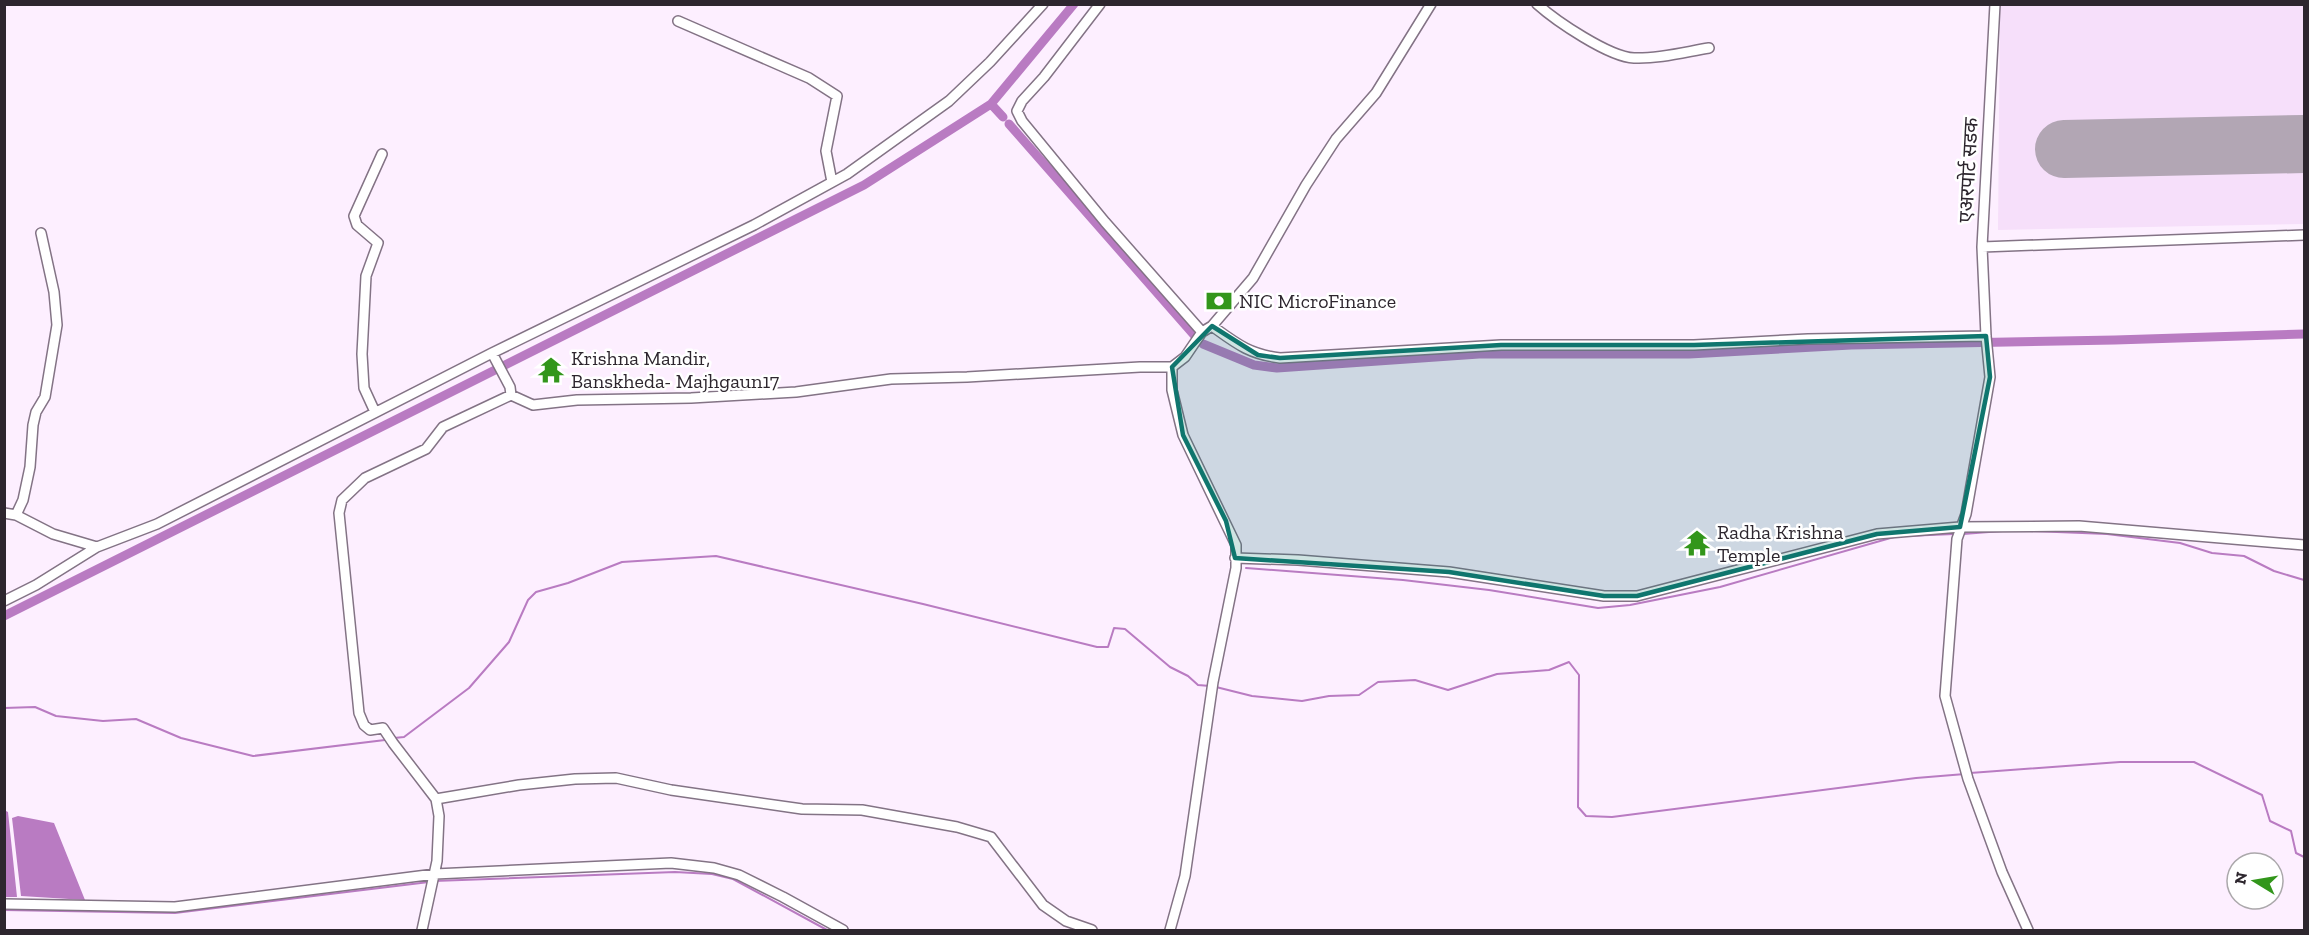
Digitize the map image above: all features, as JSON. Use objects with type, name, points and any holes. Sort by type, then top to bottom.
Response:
[{"type":"street","points":[[4,601],[36,585],[97,547],[157,524],[492,353],[744,230],[847,174],[949,101],[990,62],[1043,4]]},
{"type":"street","points":[[1100,4],[1044,77],[1022,101],[1017,111],[1022,121],[1105,222],[1202,332]]},
{"type":"street","points":[[492,353],[510,390],[533,405],[577,400],[691,398],[795,392],[891,379],[1172,367],[1185,357],[1202,332],[1212,327],[1253,278],[1306,185],[1336,139],[1376,93],[1431,4]]},
{"type":"street","points":[[1537,4],[1551,18],[1615,53],[1632,58],[1709,48]]},
{"type":"street","name":"एअरपोर्ट सडक","points":[[1995,4],[1982,247],[1990,377],[1966,514],[1959,532],[1945,696],[1964,769],[2002,872],[2028,930]]},
{"type":"street","points":[[678,21],[809,78],[837,96],[826,151],[831,182]]},
{"type":"street","points":[[375,412],[364,388],[362,354],[366,276],[378,243],[357,225],[354,216],[382,154]]},
{"type":"street","points":[[16,515],[23,500],[30,467],[33,425],[36,412],[45,397],[57,325],[54,292],[40,233]]},
{"type":"street","points":[[1982,247],[2304,235]]},
{"type":"street","points":[[1212,327],[1258,355],[1280,358],[1501,345],[1695,345],[1808,339],[1986,337]]},
{"type":"street","points":[[1170,930],[1185,876],[1212,686],[1236,568],[1236,545],[1226,520],[1198,469],[1183,435],[1172,390],[1172,367]]},
{"type":"street","points":[[422,930],[435,879],[439,844],[436,799],[383,728],[370,730],[364,725],[359,713],[339,513],[342,500],[365,478],[426,449],[443,427],[510,390]]},
{"type":"street","points":[[4,513],[16,515],[53,534],[97,547]]},
{"type":"street","points":[[1236,558],[1298,560],[1449,572],[1604,596],[1637,596],[1877,534],[2079,526],[2304,545]]},
{"type":"street","points":[[436,799],[519,785],[575,779],[616,778],[671,790],[802,809],[862,810],[957,827],[991,837],[1043,906],[1066,921],[1092,930]]},
{"type":"street","points":[[4,904],[175,907],[435,879],[671,863],[714,868],[739,875],[843,930]]},
{"type":"highlighted area","points":[[1212,326],[1258,355],[1280,358],[1501,345],[1694,345],[1986,336],[1990,377],[1960,527],[1877,534],[1637,596],[1604,596],[1449,572],[1235,558],[1226,521],[1183,435],[1172,367]]},
{"type":"shaded area","points":[[2000,5],[2304,5],[2304,224],[1998,230]]},
{"type":"shaded area","points":[[4,810],[8,812],[17,897],[5,897]]},
{"type":"shaded area","points":[[18,816],[54,823],[85,900],[21,896],[12,818]]},
{"type":"waterway","points":[[4,616],[864,185],[991,104],[1074,4]]},
{"type":"waterway","points":[[991,104],[1003,117]]},
{"type":"waterway","points":[[1009,124],[1195,336]]},
{"type":"waterway","points":[[1203,344],[1254,365],[1277,368],[1479,354],[1689,354],[1851,345],[2304,334]]},
{"type":"waterway","points":[[1963,534],[2002,531]]},
{"type":"waterway","points":[[2029,531],[2107,534],[2180,543],[2212,553],[2244,556],[2274,571],[2304,580]]},
{"type":"waterway","points":[[1906,536],[1954,534]]},
{"type":"waterway","points":[[1246,568],[1403,580],[1489,590],[1598,608],[1630,605],[1720,587],[1894,537]]},
{"type":"waterway","points":[[394,738],[404,737],[469,688],[509,642],[528,600],[536,592],[568,583],[622,562],[716,556],[1097,647],[1108,647],[1114,628],[1125,629],[1170,667],[1188,676],[1198,685],[1210,686]]},
{"type":"waterway","points":[[1216,687],[1252,696],[1302,701],[1329,696],[1359,695],[1378,682],[1415,680],[1448,690],[1497,674],[1549,670],[1569,662],[1579,675],[1578,807],[1586,816],[1612,817],[1916,778],[1965,774]]},
{"type":"waterway","points":[[4,708],[35,707],[56,716],[103,721],[136,719],[181,738],[253,756],[385,740]]},
{"type":"waterway","points":[[1970,773],[2120,762],[2194,762],[2262,795],[2270,821],[2291,831],[2296,853],[2304,857]]},
{"type":"waterway","points":[[434,881],[675,872],[712,874],[733,879],[827,930]]},
{"type":"waterway","points":[[4,910],[175,913],[429,882]]},
{"type":"runway","points":[[2064,149],[2304,144]]},
{"type":"place","name":"NIC MicroFinance","points":[[1219,301]]},
{"type":"place","name":"Krishna Mandir, Banskheda- Majhgaun17","points":[[551,370]]},
{"type":"place","name":"Radha Krishna Temple","points":[[1697,543]]}]
